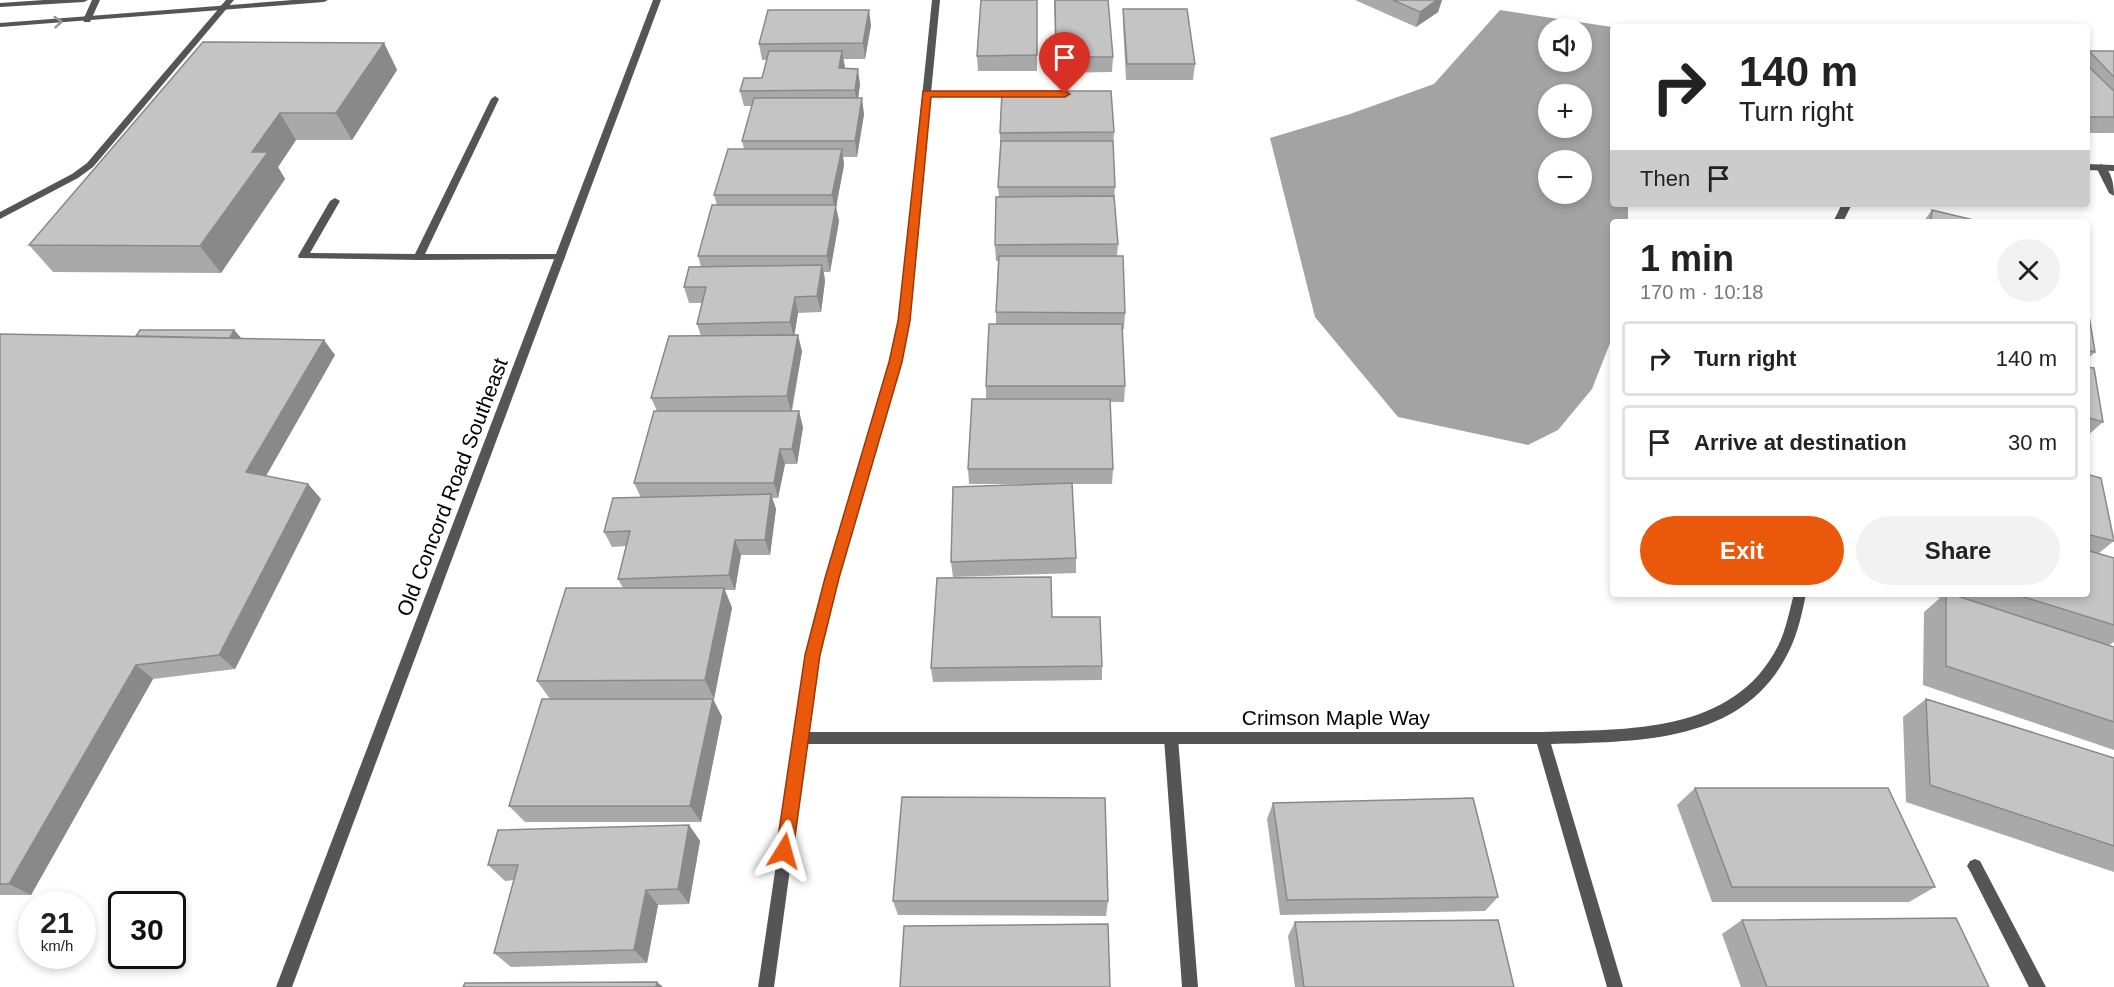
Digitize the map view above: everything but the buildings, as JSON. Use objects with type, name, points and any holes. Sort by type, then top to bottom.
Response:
[{"type":"street","points":[[0,5],[84,0]]},
{"type":"street","points":[[87,20],[96,0]]},
{"type":"street","points":[[0,25],[87,20],[228,3],[324,0]]},
{"type":"street","name":"Old Concord Road Southeast","points":[[284,987],[657,0]]},
{"type":"street","points":[[765,987],[813,655],[832,578],[896,362],[902,331],[936,0]]},
{"type":"street","points":[[0,216],[75,176],[90,165],[228,3]]},
{"type":"street","points":[[926,94],[1030,94]]},
{"type":"street","points":[[418,257],[495,99]]},
{"type":"street","points":[[2090,167],[2114,168]]},
{"type":"street","points":[[2101,167],[2114,193]]},
{"type":"street","points":[[335,201],[303,256],[560,256]]},
{"type":"street","name":"Crimson Maple Way","points":[[800,738],[1542,738],[1678,729],[1712,719],[1741,703],[1766,678],[1781,653],[1792,626],[1799,597]]},
{"type":"street","points":[[1171,738],[1190,987]]},
{"type":"street","points":[[1542,738],[1615,987]]},
{"type":"street","points":[[1975,866],[2038,987]]},
{"type":"shaded area","points":[[1500,10],[1553,18],[1538,18],[1538,72],[1592,72],[1592,24],[1610,27],[1610,207],[1628,207],[1628,219],[1610,219],[1610,343],[1592,389],[1558,430],[1528,445],[1398,417],[1315,317],[1270,138],[1350,114],[1434,84]]},
{"type":"route","points":[[784,851],[813,655],[832,578],[896,362],[904,321],[926,94],[1065,94]]}]
